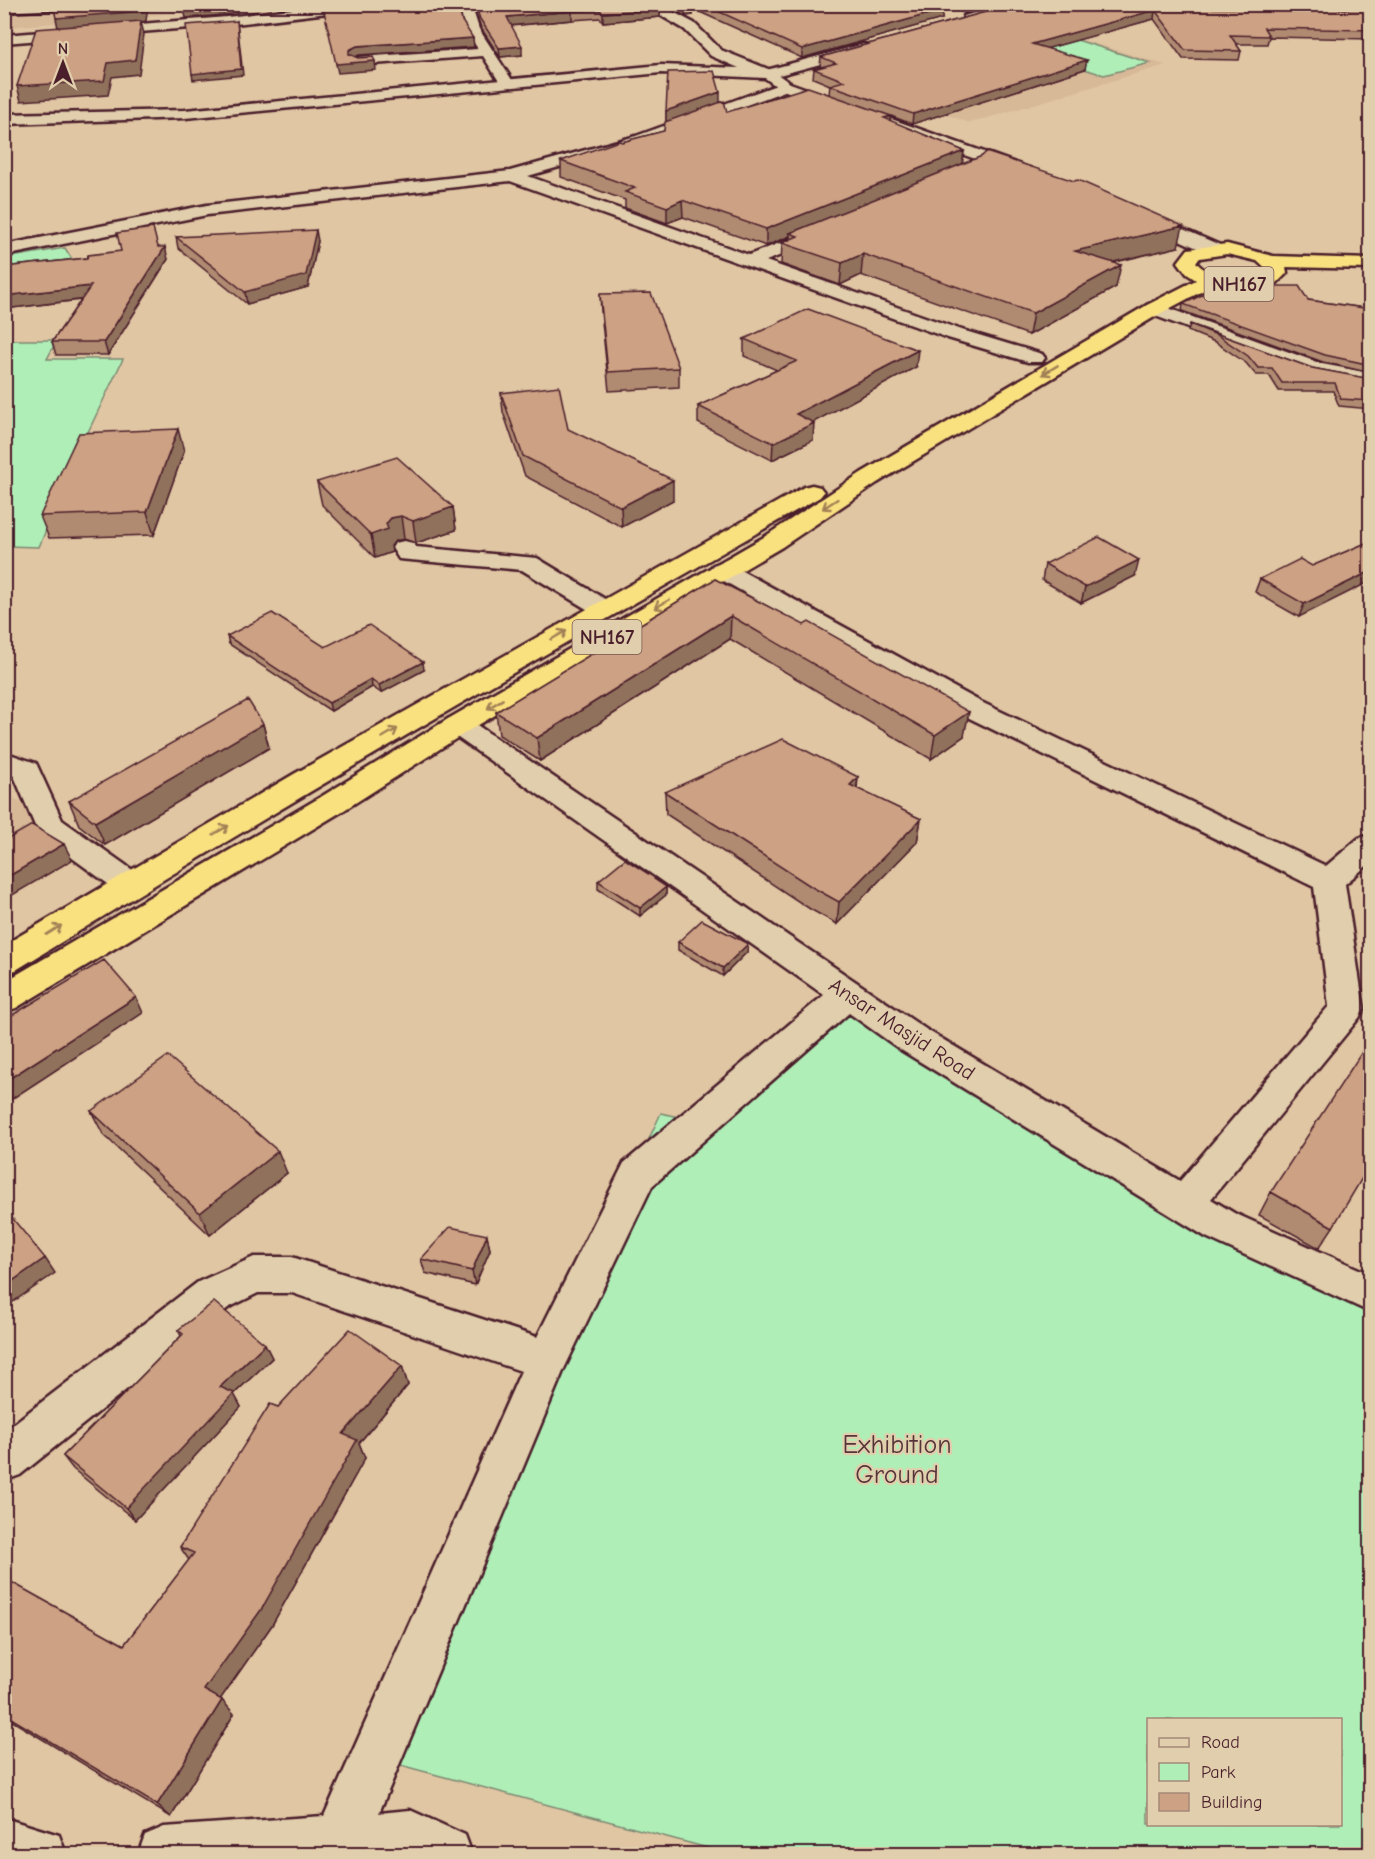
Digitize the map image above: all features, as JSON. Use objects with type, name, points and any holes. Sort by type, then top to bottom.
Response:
[{"type":"highway","name":"NH167","points":[[1275,267],[1266,282],[1225,283],[1203,276],[1187,262],[1189,258],[1203,250],[1240,250],[1275,267],[1371,274]]},
{"type":"highway","name":"NH167","points":[[1275,267],[1371,264]]},
{"type":"highway","name":"NH167","points":[[4,999],[330,805],[458,725],[773,542],[869,478],[1154,309],[1203,276]]},
{"type":"highway","name":"NH167","points":[[4,961],[130,884],[604,609],[838,477],[1035,358],[1147,296],[1203,276]]},
{"type":"street","points":[[4,8],[78,4]]},
{"type":"street","points":[[4,39],[227,21],[370,4]]},
{"type":"street","points":[[465,4],[472,29],[507,82]]},
{"type":"street","points":[[647,4],[689,26],[716,53],[768,74],[785,86],[1037,176]]},
{"type":"street","points":[[960,20],[1019,4]]},
{"type":"street","points":[[1003,9],[1037,9]]},
{"type":"street","points":[[1304,12],[1327,9]]},
{"type":"street","points":[[4,119],[185,114],[661,69],[768,74],[878,44]]},
{"type":"street","points":[[359,61],[487,52]]},
{"type":"street","points":[[4,251],[207,210],[511,176],[641,139],[785,86]]},
{"type":"street","points":[[972,171],[985,157]]},
{"type":"street","points":[[511,176],[955,334],[1035,358]]},
{"type":"street","points":[[1130,212],[1214,249]]},
{"type":"street","points":[[749,261],[836,227]]},
{"type":"street","points":[[1154,309],[1317,369],[1371,379]]},
{"type":"street","points":[[404,548],[408,554],[528,563],[604,609]]},
{"type":"street","points":[[722,570],[971,708],[1329,882]]},
{"type":"street","name":"Ansar Masjid Road","points":[[458,725],[914,1040],[1221,1225],[1371,1294]]},
{"type":"street","points":[[4,761],[26,770],[49,826],[130,884]]},
{"type":"street","points":[[1329,882],[1371,846]]},
{"type":"street","points":[[1185,1203],[1347,1009],[1329,882]]},
{"type":"street","points":[[340,1842],[547,1360],[638,1175],[847,995]]},
{"type":"street","points":[[4,1459],[213,1295],[254,1275],[292,1275],[547,1360]]},
{"type":"street","points":[[164,1854],[410,1837],[446,1854]]},
{"type":"street","points":[[4,1844],[40,1854]]},
{"type":"shaded area","points":[[5,5],[277,5],[5,27]]},
{"type":"shaded area","points":[[1063,34],[1165,65],[970,123],[869,86]]},
{"type":"shaded area","points":[[4,790],[49,826],[4,854]]},
{"type":"green space","points":[[1077,40],[1150,63],[1104,75],[1031,53]]},
{"type":"green space","points":[[65,248],[78,269],[5,277],[5,258]]},
{"type":"green space","points":[[5,340],[57,340],[47,359],[123,359],[77,455],[39,547],[5,546]]},
{"type":"green space","name":"Exhibition Ground","points":[[849,1008],[1288,1275],[1370,1314],[1370,1854],[730,1854],[363,1755],[661,1113],[697,1121]]},
{"type":"building","points":[[53,4],[144,4],[144,11],[56,18]]},
{"type":"building","points":[[184,4],[235,4],[235,5],[184,10]]},
{"type":"building","points":[[346,4],[458,4],[462,21],[473,38],[357,46],[349,50],[349,54],[358,58],[373,57],[375,61],[336,64],[323,7]]},
{"type":"building","points":[[475,4],[652,4],[660,9],[603,13],[600,10],[572,11],[507,17],[522,46],[499,48],[480,19]]},
{"type":"building","points":[[680,4],[692,4],[693,6],[685,7]]},
{"type":"building","points":[[702,4],[924,4],[943,10],[802,49]]},
{"type":"building","points":[[1004,7],[1371,9],[1371,30],[1264,28],[1269,36],[1230,35],[1241,51],[1185,50],[1155,10],[1032,44],[1087,60],[913,114],[830,85],[844,81],[814,69],[836,63],[821,57]]},
{"type":"building","points":[[141,21],[135,60],[108,63],[104,81],[17,86],[36,29]]},
{"type":"building","points":[[237,21],[241,69],[192,74],[186,25]]},
{"type":"building","points":[[714,71],[720,92],[666,111],[668,72]]},
{"type":"building","points":[[808,87],[891,116],[884,118],[964,151],[766,229],[682,200],[667,207],[625,192],[635,188],[561,161],[619,141],[664,131],[665,122],[724,101],[727,112]]},
{"type":"building","points":[[986,152],[1074,181],[1078,180],[1183,226],[1075,251],[1121,265],[1033,313],[863,254],[842,263],[782,243],[798,236],[790,233],[982,156]]},
{"type":"building","points":[[153,228],[158,247],[165,247],[104,342],[52,342],[91,286],[4,296],[4,267],[87,258],[88,255],[121,251],[117,233]]},
{"type":"building","points":[[316,230],[306,275],[245,292],[176,237]]},
{"type":"building","points":[[1257,286],[1299,286],[1308,300],[1371,309],[1371,365],[1325,355],[1183,304],[1204,294]]},
{"type":"building","points":[[651,293],[679,368],[608,372],[600,294]]},
{"type":"building","points":[[808,309],[918,350],[796,414],[814,423],[773,443],[698,406],[797,361],[744,339]]},
{"type":"building","points":[[1190,324],[1312,368],[1371,379],[1371,401],[1341,399],[1335,383],[1282,383],[1272,368],[1258,368],[1248,356],[1217,335]]},
{"type":"building","points":[[559,386],[568,429],[673,480],[621,507],[523,456],[501,393]]},
{"type":"building","points":[[178,429],[147,512],[40,516],[79,433]]},
{"type":"building","points":[[397,457],[453,507],[413,521],[401,516],[391,518],[386,524],[388,529],[371,535],[317,482]]},
{"type":"building","points":[[1099,537],[1139,560],[1085,587],[1045,564]]},
{"type":"building","points":[[1371,541],[1371,571],[1304,604],[1260,579],[1300,559],[1312,566]]},
{"type":"building","points":[[715,579],[804,625],[809,622],[969,712],[935,735],[731,616],[537,738],[496,712]]},
{"type":"building","points":[[272,613],[325,647],[369,625],[423,662],[379,685],[371,679],[329,703],[227,636]]},
{"type":"building","points":[[248,700],[263,724],[95,822],[69,801]]},
{"type":"building","points":[[783,739],[858,777],[850,785],[921,819],[839,902],[665,792]]},
{"type":"building","points":[[32,825],[64,844],[4,879],[4,841]]},
{"type":"building","points":[[625,859],[666,887],[640,908],[598,881]]},
{"type":"building","points":[[702,920],[748,944],[723,968],[678,942]]},
{"type":"building","points":[[104,960],[136,997],[4,1082],[4,1020]]},
{"type":"building","points":[[1371,1038],[1371,1163],[1333,1227],[1271,1192]]},
{"type":"building","points":[[168,1056],[278,1151],[200,1213],[91,1111]]},
{"type":"building","points":[[4,1208],[45,1258],[4,1287]]},
{"type":"building","points":[[450,1227],[487,1235],[472,1271],[421,1259]]},
{"type":"building","points":[[214,1302],[265,1344],[220,1387],[234,1393],[126,1508],[63,1456],[183,1334],[178,1330]]},
{"type":"building","points":[[350,1329],[402,1366],[343,1434],[357,1440],[261,1610],[204,1690],[222,1700],[157,1805],[4,1714],[4,1578],[124,1645],[194,1553],[180,1547],[270,1404],[278,1407]]}]
